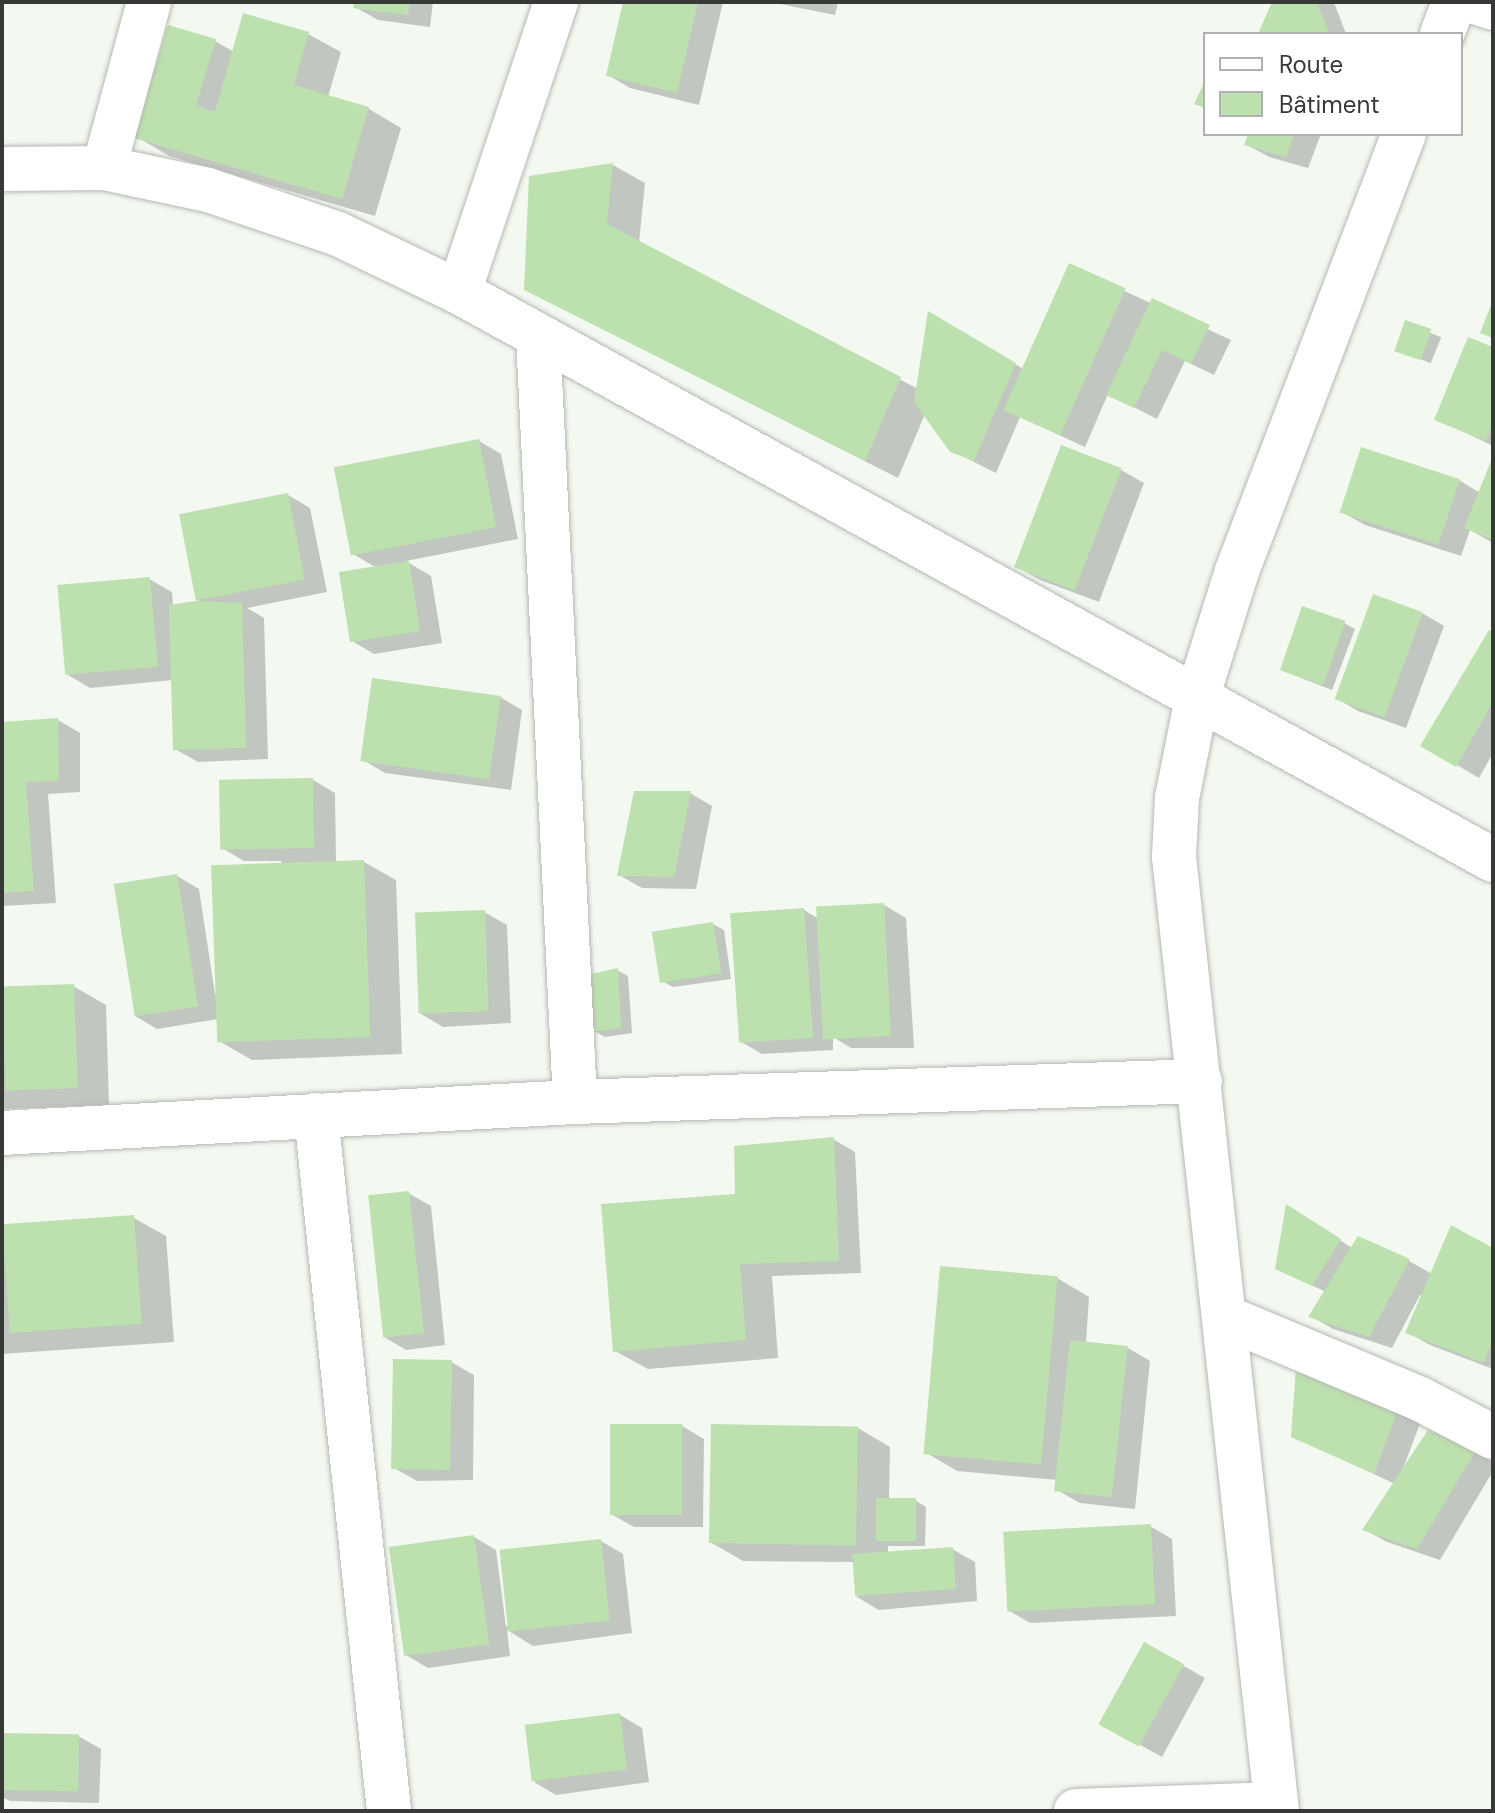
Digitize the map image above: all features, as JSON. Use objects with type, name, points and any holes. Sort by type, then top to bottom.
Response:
[{"type":"street","points":[[104,168],[149,2]]},
{"type":"street","points":[[459,292],[556,2]]},
{"type":"street","points":[[1443,32],[1454,2]]},
{"type":"street","points":[[1475,2],[1493,8]]},
{"type":"street","points":[[1076,1811],[1277,1808],[1174,857],[1177,798],[1197,698],[1237,571],[1403,136]]},
{"type":"street","points":[[2,169],[104,168],[208,190],[338,234],[459,292],[1493,860]]},
{"type":"street","points":[[538,336],[575,1102]]},
{"type":"street","points":[[2,1133],[575,1102],[1200,1081]]},
{"type":"street","points":[[316,1115],[389,1811]]},
{"type":"street","points":[[1225,1317],[1420,1399],[1493,1437]]},
{"type":"building","points":[[354,2],[410,2],[408,15],[353,8]]},
{"type":"building","points":[[623,2],[698,2],[677,93],[606,76]]},
{"type":"building","points":[[1272,2],[1317,2],[1328,32],[1259,32]]},
{"type":"building","points":[[243,13],[309,32],[294,85],[369,107],[342,199],[134,138],[168,25],[216,39],[196,106],[215,112]]},
{"type":"building","points":[[1203,85],[1203,107],[1194,104]]},
{"type":"building","points":[[1247,136],[1293,136],[1286,157],[1244,145]]},
{"type":"building","points":[[613,163],[607,224],[901,377],[865,461],[524,290],[529,176]]},
{"type":"building","points":[[1069,263],[1126,288],[1060,435],[1004,410]]},
{"type":"building","points":[[1152,298],[1210,325],[1191,364],[1162,350],[1134,408],[1106,395]]},
{"type":"building","points":[[1493,300],[1493,338],[1480,333]]},
{"type":"building","points":[[928,311],[1016,363],[974,461],[950,452],[914,402]]},
{"type":"building","points":[[1405,320],[1431,329],[1421,360],[1394,351]]},
{"type":"building","points":[[1468,337],[1493,347],[1493,424],[1486,441],[1434,420]]},
{"type":"building","points":[[479,439],[496,527],[351,556],[334,467]]},
{"type":"building","points":[[1061,445],[1122,468],[1075,591],[1014,567]]},
{"type":"building","points":[[1361,447],[1460,479],[1439,545],[1340,513]]},
{"type":"building","points":[[1493,456],[1493,540],[1464,528]]},
{"type":"building","points":[[288,493],[305,579],[196,601],[179,514]]},
{"type":"building","points":[[409,561],[420,631],[350,642],[339,572]]},
{"type":"building","points":[[150,577],[158,667],[65,675],[57,585]]},
{"type":"building","points":[[1373,594],[1423,612],[1384,717],[1335,699]]},
{"type":"building","points":[[196,601],[242,603],[246,748],[173,750],[169,605]]},
{"type":"building","points":[[1302,606],[1345,621],[1323,685],[1280,670]]},
{"type":"building","points":[[1489,630],[1493,632],[1493,702],[1456,767],[1420,746]]},
{"type":"building","points":[[372,678],[501,696],[489,779],[360,761]]},
{"type":"building","points":[[58,718],[59,781],[26,782],[34,891],[2,893],[2,722]]},
{"type":"building","points":[[313,778],[314,848],[220,850],[219,780]]},
{"type":"building","points":[[634,791],[691,791],[674,877],[617,876]]},
{"type":"building","points":[[364,860],[370,1037],[217,1042],[211,865]]},
{"type":"building","points":[[177,874],[198,1006],[135,1016],[114,884]]},
{"type":"building","points":[[884,903],[891,1036],[823,1039],[816,907]]},
{"type":"building","points":[[804,908],[813,1038],[739,1043],[730,913]]},
{"type":"building","points":[[485,910],[489,1011],[419,1013],[415,912]]},
{"type":"building","points":[[713,922],[721,973],[660,983],[652,932]]},
{"type":"building","points":[[618,968],[621,1028],[592,1032],[587,975]]},
{"type":"building","points":[[74,984],[78,1088],[6,1090],[2,987]]},
{"type":"building","points":[[834,1137],[839,1261],[740,1264],[746,1340],[613,1352],[601,1204],[735,1194],[734,1146]]},
{"type":"building","points":[[409,1191],[424,1333],[383,1338],[368,1195]]},
{"type":"building","points":[[1286,1204],[1341,1239],[1312,1286],[1275,1269]]},
{"type":"building","points":[[134,1215],[142,1324],[10,1333],[2,1224]]},
{"type":"building","points":[[1451,1225],[1493,1248],[1493,1339],[1484,1363],[1405,1333]]},
{"type":"building","points":[[1358,1236],[1410,1259],[1369,1337],[1308,1317]]},
{"type":"building","points":[[940,1266],[1058,1276],[1041,1465],[924,1454]]},
{"type":"building","points":[[1070,1340],[1128,1346],[1112,1497],[1054,1491]]},
{"type":"building","points":[[393,1359],[452,1360],[450,1470],[391,1469]]},
{"type":"building","points":[[1296,1367],[1400,1404],[1374,1474],[1291,1437]]},
{"type":"building","points":[[610,1424],[682,1424],[682,1515],[610,1515]]},
{"type":"building","points":[[711,1424],[858,1427],[856,1546],[709,1543]]},
{"type":"building","points":[[1428,1430],[1476,1450],[1417,1549],[1362,1530]]},
{"type":"building","points":[[876,1498],[916,1498],[916,1541],[876,1541]]},
{"type":"building","points":[[1151,1524],[1155,1604],[1007,1612],[1003,1532]]},
{"type":"building","points":[[474,1535],[489,1644],[404,1656],[389,1547]]},
{"type":"building","points":[[601,1539],[610,1621],[508,1631],[500,1550]]},
{"type":"building","points":[[953,1547],[956,1589],[855,1596],[852,1554]]},
{"type":"building","points":[[1144,1642],[1184,1664],[1139,1747],[1098,1724]]},
{"type":"building","points":[[620,1713],[627,1770],[532,1781],[525,1725]]},
{"type":"building","points":[[2,1733],[79,1734],[78,1791],[2,1790]]}]
